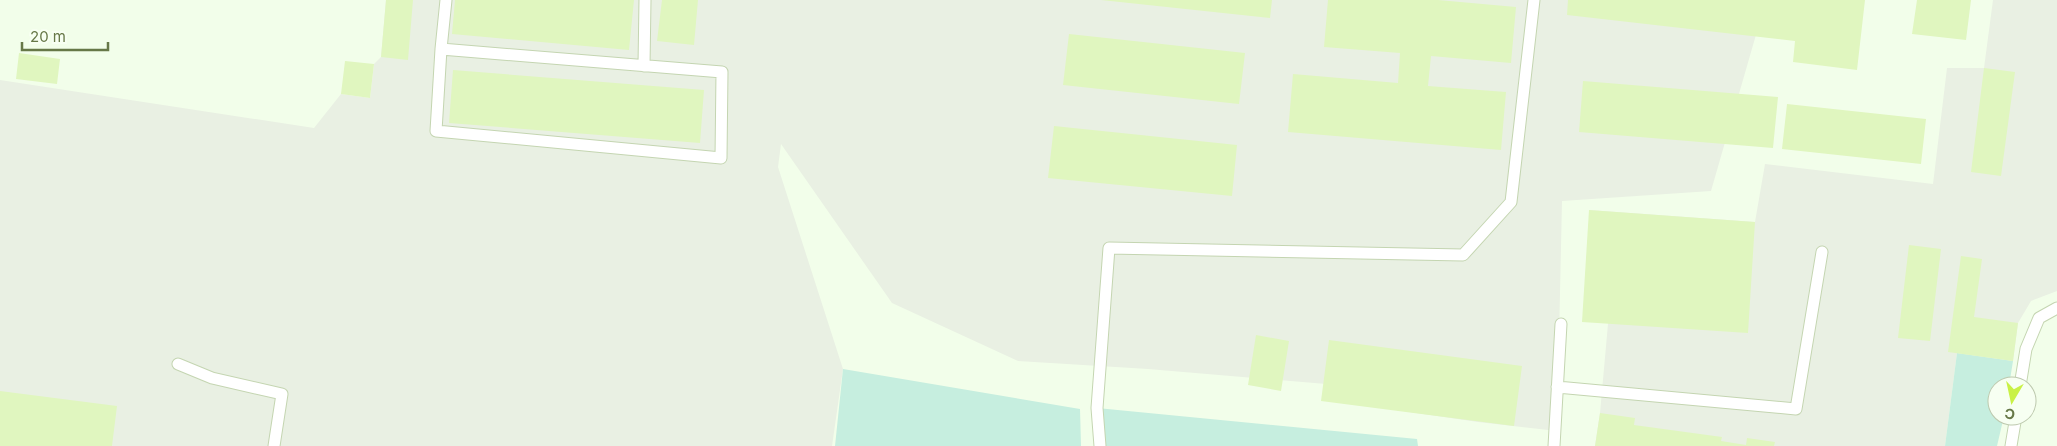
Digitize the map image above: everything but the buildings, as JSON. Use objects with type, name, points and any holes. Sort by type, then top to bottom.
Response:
[{"type":"lane","points":[[441,49],[722,72],[721,158],[436,131],[441,49],[446,0]]},
{"type":"lane","points":[[644,66],[646,0]]},
{"type":"lane","points":[[1100,446],[1097,408],[1109,248],[1463,255],[1511,202],[1534,0]]},
{"type":"lane","points":[[1557,387],[1796,409],[1822,252]]},
{"type":"lane","points":[[2022,376],[2026,349],[2039,318],[2057,308]]},
{"type":"lane","points":[[1554,446],[1561,324]]},
{"type":"lane","points":[[178,364],[212,378],[282,394],[274,446]]},
{"type":"lane","points":[[2011,446],[2014,426]]},
{"type":"shaded area","points":[[386,0],[1766,0],[1711,191],[1562,201],[1557,431],[1478,422],[1342,402],[1338,385],[1148,369],[1018,361],[892,303],[781,144],[778,167],[843,369],[832,446],[0,446],[0,80],[314,128],[341,94],[370,98],[374,64],[381,57]]},
{"type":"shaded area","points":[[1993,0],[2057,0],[2057,291],[2031,301],[2018,323],[2013,361],[1957,353],[1945,446],[1595,446],[1608,324],[1589,210],[1755,222],[1765,164],[1933,184],[1947,68],[1984,68]]},
{"type":"green space","points":[[1957,353],[2013,361],[2011,376],[1987,376],[1987,426],[2002,426],[1997,446],[1945,446]]},
{"type":"green space","points":[[843,369],[1080,409],[1081,446],[835,446]]},
{"type":"green space","points":[[1097,408],[1417,439],[1418,446],[1102,446]]}]
